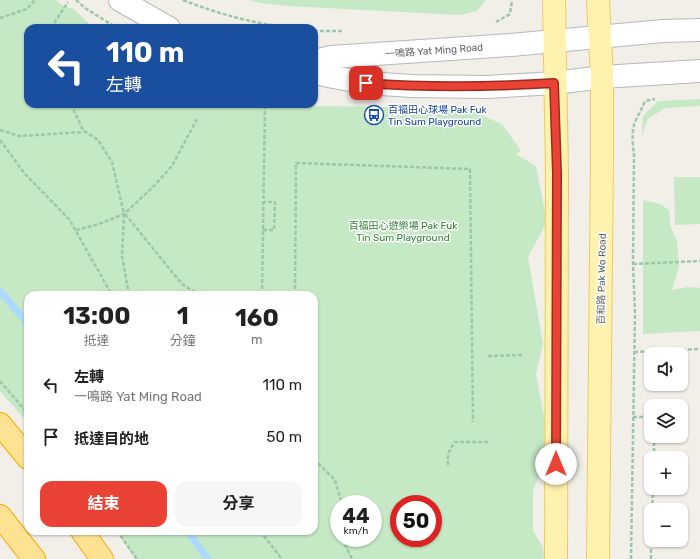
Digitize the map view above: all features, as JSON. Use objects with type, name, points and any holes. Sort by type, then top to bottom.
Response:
[{"type":"highway","points":[[0,424],[24,453]]},
{"type":"highway","points":[[0,516],[34,559]]},
{"type":"highway","points":[[85,535],[102,559]]},
{"type":"main road","points":[[554,0],[554,83],[557,173],[556,559]]},
{"type":"main road","name":"百和路 Pak Wo Road","points":[[598,0],[602,77],[598,559]]},
{"type":"street","points":[[120,0],[162,24]]},
{"type":"street","name":"一鳴路 Yat Ming Road","points":[[318,60],[331,57],[512,45],[663,31],[700,30]]},
{"type":"street","points":[[318,73],[366,83],[412,86],[486,87],[554,83],[602,77],[700,71]]},
{"type":"path","points":[[0,18],[27,9],[35,0]]},
{"type":"path","points":[[76,0],[85,8],[111,24]]},
{"type":"path","points":[[183,0],[212,11],[260,24]]},
{"type":"path","points":[[54,24],[68,2]]},
{"type":"path","points":[[631,559],[634,352],[634,155],[632,142],[635,123],[645,101],[658,98]]},
{"type":"path","points":[[73,108],[83,130],[98,140],[112,162],[124,214],[122,256],[128,291]]},
{"type":"path","points":[[262,291],[265,108]]},
{"type":"path","points":[[76,230],[99,224],[124,214],[152,188],[172,166],[198,119]]},
{"type":"path","points":[[0,130],[19,136],[85,132]]},
{"type":"path","points":[[0,140],[25,174],[70,219],[110,291]]},
{"type":"path","points":[[295,291],[296,163],[470,169],[473,422]]},
{"type":"path","points":[[262,230],[274,230],[275,202],[264,202]]},
{"type":"path","points":[[124,214],[182,284],[193,291]]},
{"type":"path","points":[[633,264],[700,261]]},
{"type":"path","points":[[634,352],[700,349]]},
{"type":"path","points":[[488,356],[522,356]]},
{"type":"path","points":[[0,381],[24,409]]},
{"type":"path","points":[[633,416],[644,417]]},
{"type":"path","points":[[448,465],[450,449],[455,442],[490,442]]},
{"type":"path","points":[[318,462],[335,480],[339,495]]},
{"type":"path","points":[[120,535],[137,559]]},
{"type":"path","points":[[263,535],[282,559]]},
{"type":"path","points":[[346,547],[352,559]]},
{"type":"path","points":[[651,547],[651,559]]},
{"type":"green space","name":"百福田心遊樂場 Pak Fuk Tin Sum Playground","points":[[0,0],[56,0],[63,6],[74,9],[89,24],[24,24],[24,108],[318,108],[318,106],[464,108],[502,124],[521,151],[516,154],[536,166],[547,222],[528,257],[543,344],[536,374],[545,422],[544,466],[533,490],[533,531],[543,547],[544,559],[135,559],[120,535],[318,535],[318,291],[24,291],[24,418],[0,391]]},
{"type":"green space","points":[[249,0],[486,0],[477,11],[460,15],[288,6],[260,3]]},
{"type":"green space","points":[[700,99],[700,106],[665,108],[648,119],[642,135],[643,116],[658,101]]},
{"type":"green space","points":[[674,177],[700,177],[700,224],[675,225]]},
{"type":"green space","points":[[643,200],[660,204],[669,210],[670,225],[677,242],[679,267],[672,290],[688,287],[700,288],[700,331],[643,334]]},
{"type":"waterway","points":[[0,291],[24,319]]},
{"type":"waterway","points":[[190,535],[208,559]]},
{"type":"place","name":"百福田心球場 Pak Fuk Tin Sum Playground","points":[[374,115]]},
{"type":"route","points":[[366,83],[412,86],[486,87],[554,83],[557,173],[556,464]]}]
